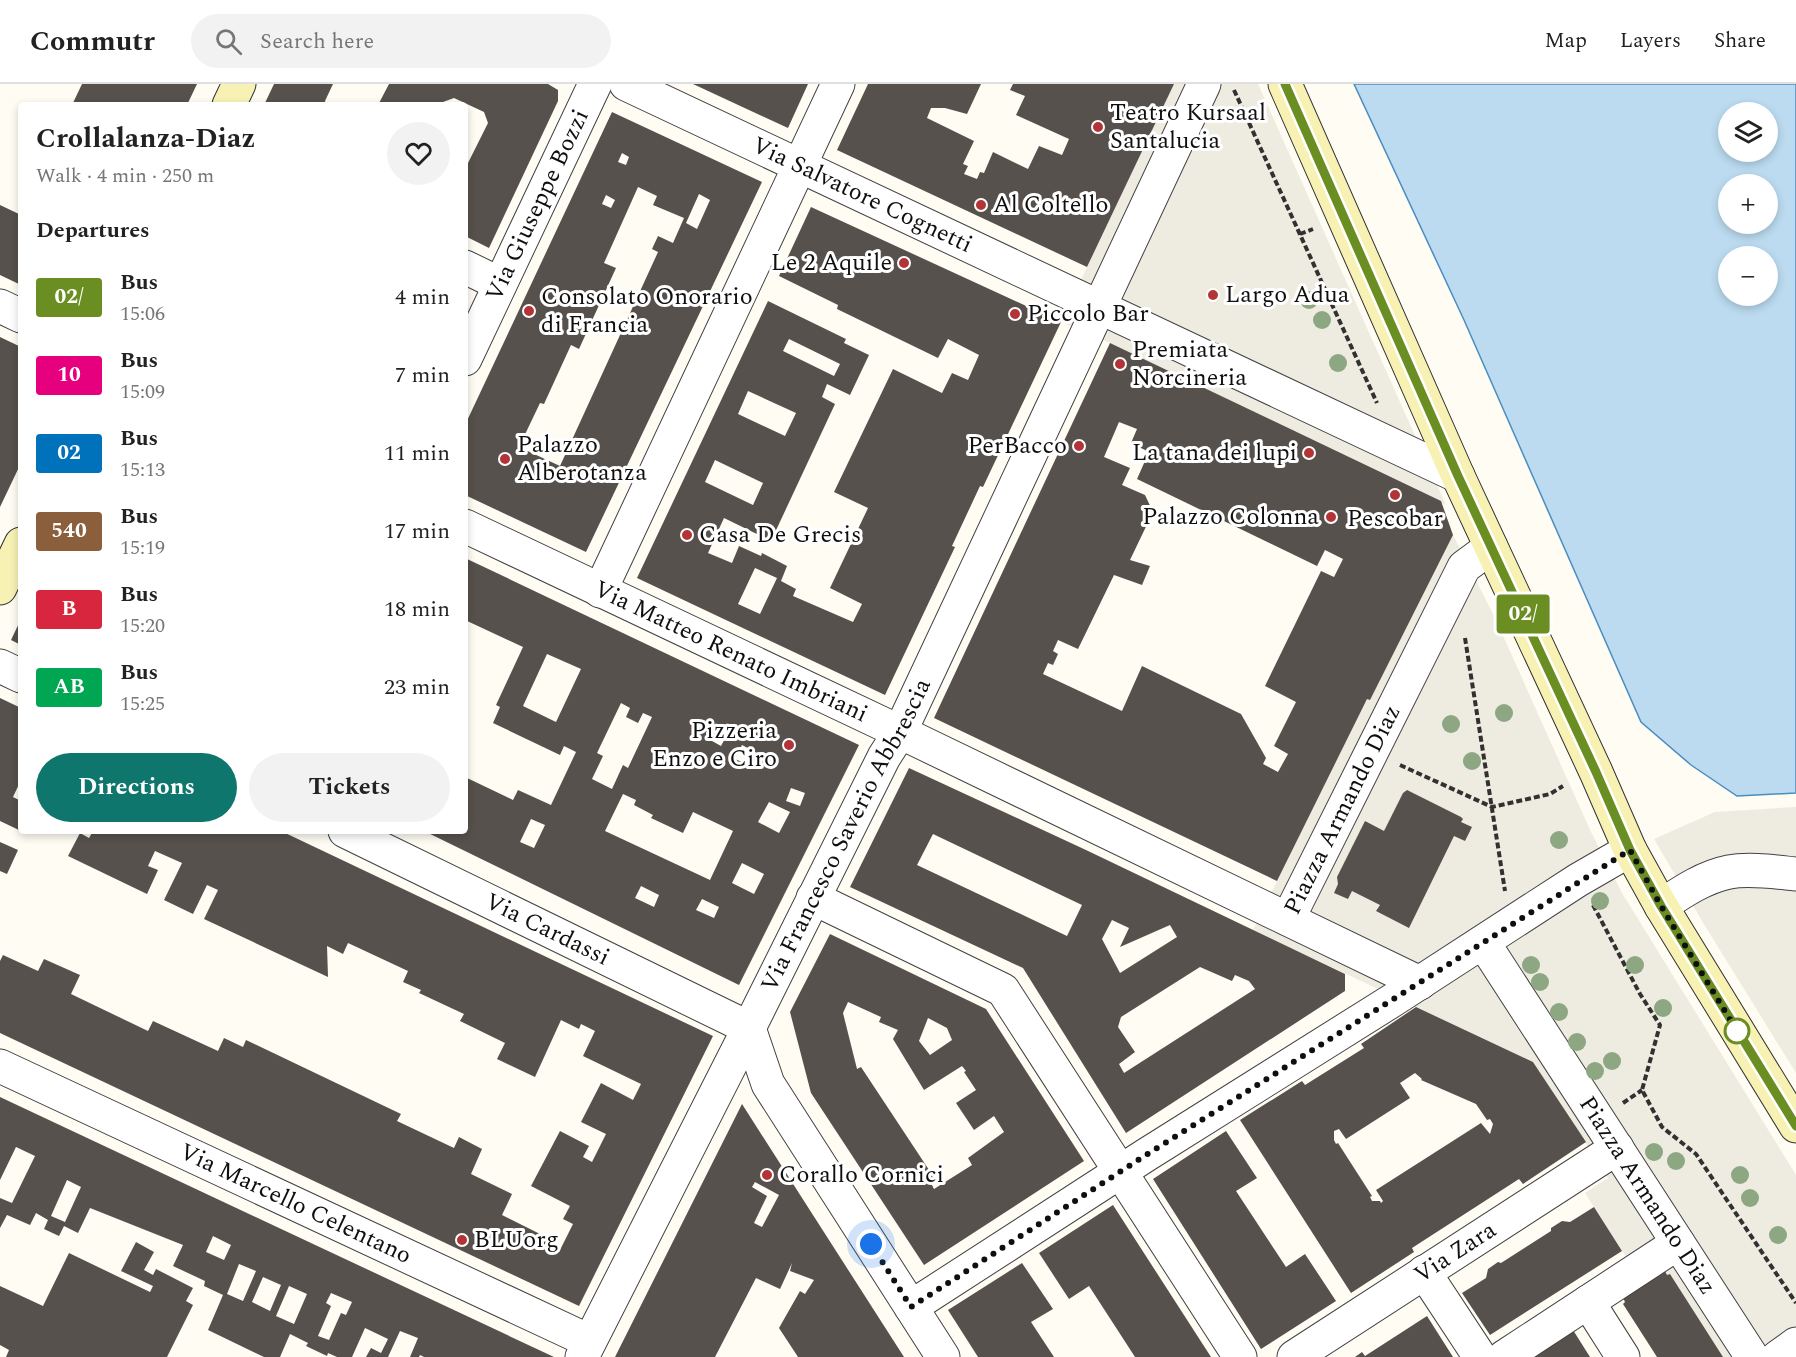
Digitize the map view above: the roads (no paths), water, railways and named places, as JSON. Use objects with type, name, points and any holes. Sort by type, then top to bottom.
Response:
[{"type":"main road","points":[[231,102],[239,84]]},
{"type":"main road","points":[[1285,84],[1458,476],[1630,850],[1661,906],[1796,1126]]},
{"type":"main road","points":[[0,588],[18,550]]},
{"type":"street","name":"Via Giuseppe Bozzi","points":[[468,353],[594,84]]},
{"type":"street","name":"Via Salvatore Cognetti","points":[[626,84],[1099,306]]},
{"type":"street","points":[[600,591],[838,84]]},
{"type":"street","points":[[1204,84],[1099,306],[1458,476]]},
{"type":"street","points":[[468,268],[500,284]]},
{"type":"street","points":[[0,306],[18,315]]},
{"type":"street","name":"Via Francesco Saverio Abbrescia","points":[[585,1349],[884,757],[900,732],[1099,306]]},
{"type":"street","name":"Via Matteo Renato Imbriani","points":[[468,527],[1288,919]]},
{"type":"street","name":"Piazza Armando Diaz","points":[[1420,983],[1288,919],[1464,567],[1491,547]]},
{"type":"street","points":[[0,666],[18,675]]},
{"type":"street","name":"Via Cardassi","points":[[351,834],[749,1028]]},
{"type":"street","points":[[911,1307],[1121,1171],[1630,850]]},
{"type":"street","points":[[1661,906],[1692,886],[1730,872],[1761,871],[1796,874]]},
{"type":"street","points":[[813,898],[1003,990],[1240,1357]]},
{"type":"street","name":"Piazza Armando Diaz","points":[[1483,942],[1752,1357]]},
{"type":"street","points":[[749,1028],[768,1084],[943,1357]]},
{"type":"street","name":"Via Marcello Celentano","points":[[0,1066],[585,1349]]},
{"type":"street","name":"Via Zara","points":[[1294,1357],[1617,1148]]},
{"type":"street","points":[[1504,1357],[1678,1243]]},
{"type":"street","points":[[1424,1272],[1480,1357]]},
{"type":"street","points":[[1588,1302],[1623,1357]]},
{"type":"street","points":[[1778,1357],[1796,1344]]},
{"type":"water","points":[[1354,84],[1796,84],[1796,793],[1737,796],[1691,765],[1641,722],[1464,320]]},
{"type":"place","name":"Teatro Kursaal Santalucia","points":[[1098,127]]},
{"type":"place","name":"Al Coltello","points":[[981,205]]},
{"type":"place","name":"Le 2 Aquile","points":[[904,263]]},
{"type":"place","name":"Largo Adua","points":[[1213,295]]},
{"type":"place","name":"Consolato Onorario di Francia","points":[[529,311]]},
{"type":"place","name":"Piccolo Bar","points":[[1015,314]]},
{"type":"place","name":"Premiata Norcineria","points":[[1120,364]]},
{"type":"place","name":"PerBacco","points":[[1079,446]]},
{"type":"place","name":"La tana dei lupi","points":[[1309,453]]},
{"type":"place","name":"Palazzo Alberotanza","points":[[505,459]]},
{"type":"place","name":"Pescobar","points":[[1395,495]]},
{"type":"place","name":"Palazzo Colonna","points":[[1331,517]]},
{"type":"place","name":"Casa De Grecis","points":[[687,535]]},
{"type":"place","name":"Pizzeria Enzo e Ciro","points":[[789,745]]},
{"type":"place","name":"Corallo Cornici","points":[[767,1175]]},
{"type":"place","name":"BLUorg","points":[[462,1240]]}]
